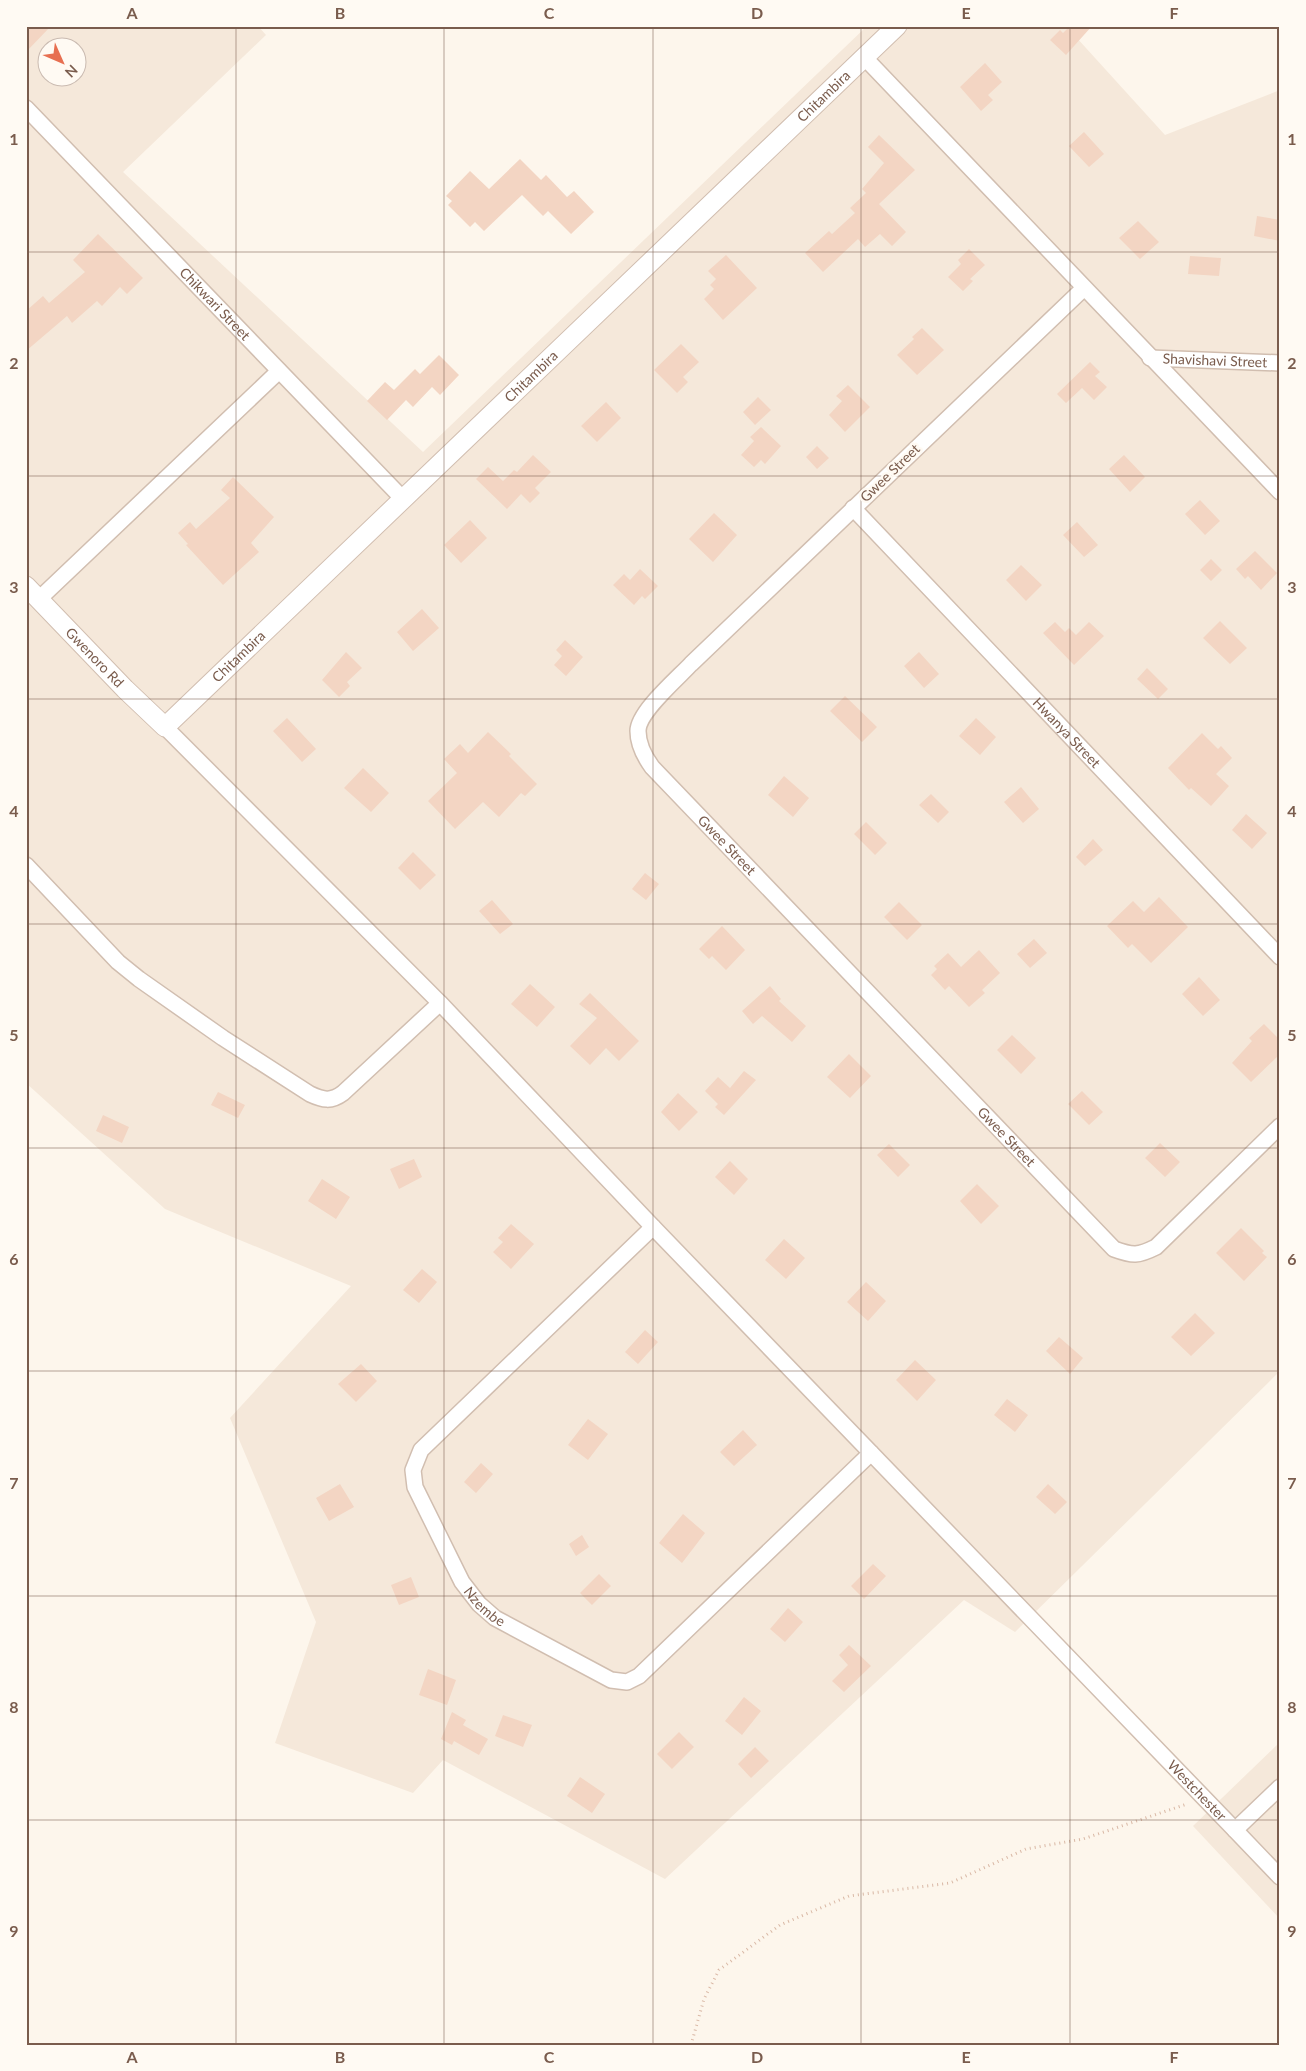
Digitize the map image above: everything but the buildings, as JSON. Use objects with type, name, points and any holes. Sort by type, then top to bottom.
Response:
[{"type":"street","name":"Chitambira","points":[[165,727],[897,26]]},
{"type":"street","points":[[865,58],[1280,492]]},
{"type":"street","name":"Chikwari Street","points":[[26,108],[403,499]]},
{"type":"street","name":"Gwee Street","points":[[1084,288],[691,664],[646,712],[638,729],[644,755],[652,767],[1114,1248],[1129,1254],[1140,1254],[1156,1247],[1280,1126]]},
{"type":"street","name":"Shavishavi Street","points":[[1150,358],[1280,363]]},
{"type":"street","points":[[33,592],[279,371]]},
{"type":"street","name":"Hwanya Street","points":[[853,508],[1280,957]]},
{"type":"street","name":"Gwenoro Rd","points":[[33,592],[125,689],[165,727]]},
{"type":"street","name":"Westchester","points":[[165,727],[440,1003],[652,1227],[1235,1830],[1280,1787]]},
{"type":"street","points":[[26,865],[118,962],[139,979],[223,1038],[310,1094],[324,1100],[335,1099],[344,1094],[440,1003]]},
{"type":"street","name":"Nzembe","points":[[652,1227],[421,1450],[413,1470],[416,1487],[462,1582],[479,1604],[495,1618],[611,1680],[627,1682],[639,1676],[871,1453]]},
{"type":"street","points":[[1235,1830],[1280,1877]]},
{"type":"path","points":[[691,2045],[704,1999],[719,1970],[780,1925],[849,1896],[950,1883],[1026,1848],[1083,1839],[1204,1798]]},
{"type":"shaded area","points":[[26,26],[258,26],[266,35],[123,172],[423,452],[867,26],[1066,26],[1165,135],[1280,90],[1280,1371],[1015,1632],[964,1600],[665,1879],[443,1760],[413,1793],[275,1743],[316,1622],[230,1418],[351,1286],[165,1209],[26,1083]]},
{"type":"shaded area","points":[[1280,1742],[1280,1919],[1193,1826]]}]
